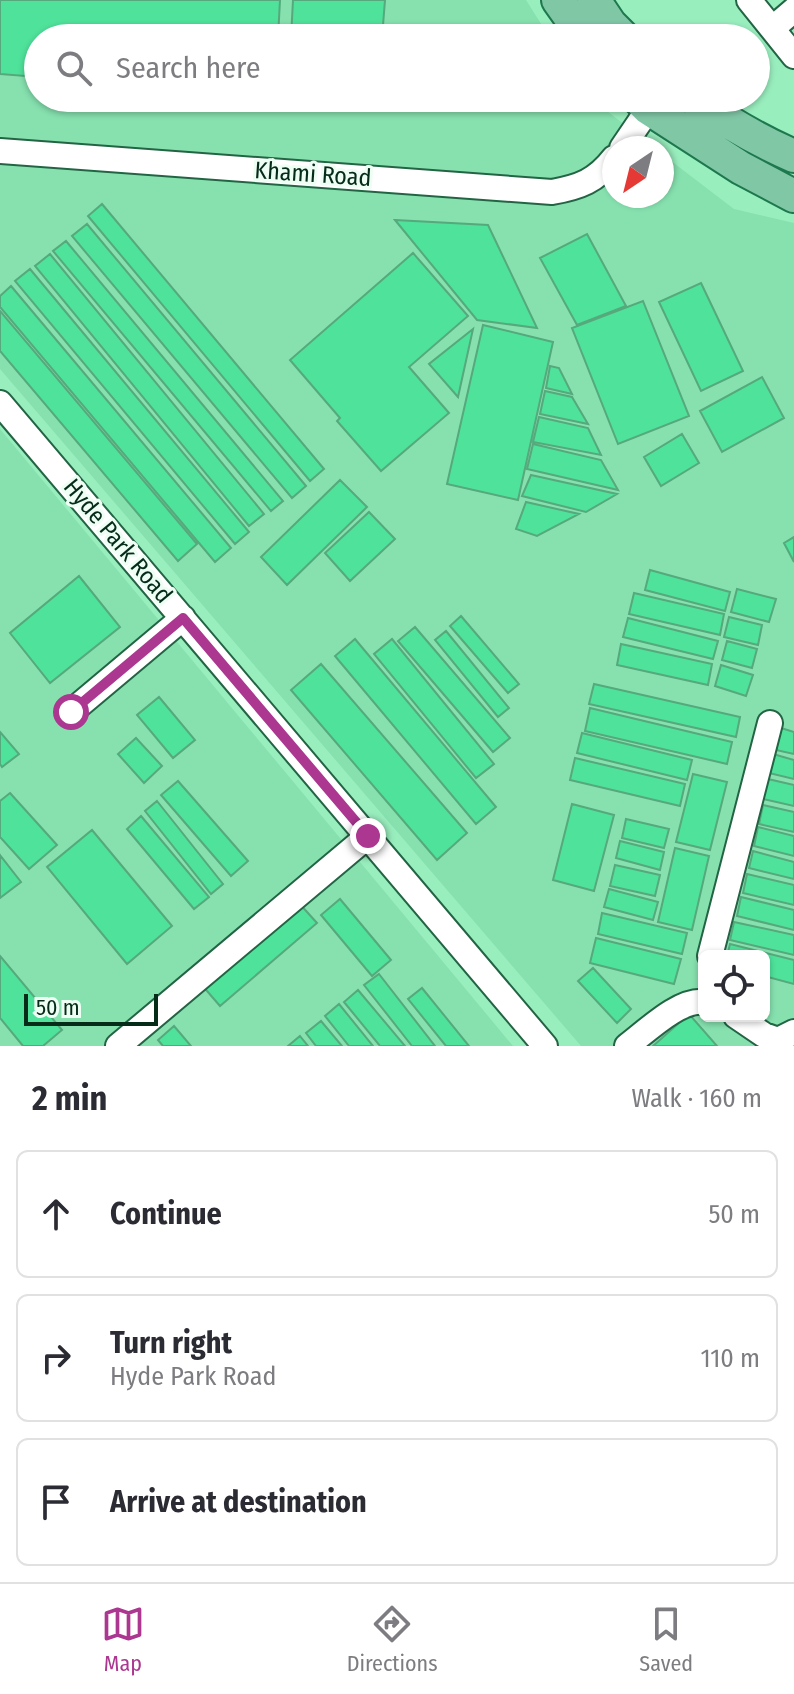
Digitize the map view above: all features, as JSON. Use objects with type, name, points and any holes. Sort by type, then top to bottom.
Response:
[{"type":"main road","points":[[558,0],[575,24]]},
{"type":"main road","points":[[594,0],[610,24]]},
{"type":"main road","points":[[662,112],[741,168],[794,196]]},
{"type":"main road","points":[[712,112],[766,144],[794,156]]},
{"type":"street","points":[[749,0],[770,24]]},
{"type":"street","points":[[773,28],[794,10]]},
{"type":"street","points":[[770,24],[794,56]]},
{"type":"street","points":[[628,136],[641,112]]},
{"type":"street","name":"Khami Road","points":[[0,151],[552,192],[577,187],[602,170]]},
{"type":"street","name":"Hyde Park Road","points":[[0,403],[545,1046]]},
{"type":"street","points":[[71,712],[183,618]]},
{"type":"street","points":[[712,950],[770,723]]},
{"type":"street","points":[[118,1046],[368,836]]},
{"type":"street","points":[[627,1046],[698,996]]},
{"type":"street","points":[[745,1022],[778,1040],[794,1032]]},
{"type":"shaded area","points":[[0,0],[526,0],[541,24],[24,24],[24,112],[608,112],[639,136],[602,136],[602,208],[674,208],[674,163],[734,209],[794,223],[794,1046],[581,1046],[0,369]]},
{"type":"shaded area","points":[[0,429],[513,1046],[0,1046]]},
{"type":"building","points":[[0,0],[280,0],[279,24],[24,24],[24,76],[0,74]]},
{"type":"building","points":[[293,0],[385,0],[383,24],[292,24]]},
{"type":"building","points":[[102,204],[324,469],[310,481],[88,216]]},
{"type":"building","points":[[395,220],[488,225],[537,328],[477,320]]},
{"type":"building","points":[[87,224],[306,486],[292,498],[72,236]]},
{"type":"building","points":[[587,234],[626,306],[577,325],[540,258]]},
{"type":"building","points":[[66,241],[283,501],[271,511],[53,251]]},
{"type":"building","points":[[413,253],[468,316],[409,367],[449,413],[381,471],[290,360]]},
{"type":"building","points":[[50,254],[264,514],[249,526],[35,266]]},
{"type":"building","points":[[30,269],[249,532],[235,544],[15,281]]},
{"type":"building","points":[[701,283],[743,371],[701,391],[659,302]]},
{"type":"building","points":[[11,286],[231,548],[215,562],[0,307],[0,296]]},
{"type":"building","points":[[643,301],[689,416],[618,444],[572,328]]},
{"type":"building","points":[[0,311],[197,544],[178,561],[0,351]]},
{"type":"building","points":[[483,325],[553,342],[518,500],[447,484]]},
{"type":"building","points":[[473,329],[458,397],[429,364]]},
{"type":"building","points":[[550,366],[559,368],[572,394],[546,388]]},
{"type":"building","points":[[762,377],[784,418],[722,452],[700,411]]},
{"type":"building","points":[[545,391],[572,397],[588,424],[540,414]]},
{"type":"building","points":[[539,417],[588,428],[601,455],[533,442]]},
{"type":"building","points":[[682,434],[699,463],[661,486],[644,457]]},
{"type":"building","points":[[533,444],[601,460],[618,490],[527,469]]},
{"type":"building","points":[[531,475],[617,494],[586,512],[522,496]]},
{"type":"building","points":[[340,480],[367,507],[287,585],[261,557]]},
{"type":"building","points":[[526,502],[579,514],[537,536],[516,529]]},
{"type":"building","points":[[369,512],[395,539],[350,581],[325,553]]},
{"type":"building","points":[[794,537],[794,562],[784,543]]},
{"type":"building","points":[[650,570],[730,592],[725,611],[645,590]]},
{"type":"building","points":[[79,576],[120,627],[50,683],[10,633]]},
{"type":"building","points":[[737,589],[776,599],[769,622],[731,612]]},
{"type":"building","points":[[634,593],[724,614],[720,635],[629,614]]},
{"type":"building","points":[[461,616],[519,684],[508,693],[450,626]]},
{"type":"building","points":[[729,617],[762,625],[758,645],[724,637]]},
{"type":"building","points":[[628,618],[718,641],[713,659],[623,637]]},
{"type":"building","points":[[415,627],[510,738],[493,752],[398,641]]},
{"type":"building","points":[[446,631],[509,708],[498,717],[435,640]]},
{"type":"building","points":[[355,639],[496,807],[476,824],[335,656]]},
{"type":"building","points":[[392,639],[494,764],[476,778],[374,654]]},
{"type":"building","points":[[727,641],[757,649],[752,668],[722,660]]},
{"type":"building","points":[[621,644],[712,664],[708,685],[617,665]]},
{"type":"building","points":[[321,664],[467,833],[437,860],[291,690]]},
{"type":"building","points":[[721,665],[753,675],[746,696],[715,686]]},
{"type":"building","points":[[594,684],[740,717],[736,737],[589,704]]},
{"type":"building","points":[[159,697],[195,740],[173,758],[137,715]]},
{"type":"building","points":[[590,708],[732,742],[727,764],[585,731]]},
{"type":"building","points":[[781,728],[794,732],[794,754],[776,750]]},
{"type":"building","points":[[0,732],[19,754],[2,767],[0,764]]},
{"type":"building","points":[[582,733],[692,760],[687,780],[577,753]]},
{"type":"building","points":[[136,738],[162,766],[144,783],[118,754]]},
{"type":"building","points":[[773,754],[794,760],[794,779],[769,773]]},
{"type":"building","points":[[575,758],[685,784],[680,806],[570,780]]},
{"type":"building","points":[[693,774],[727,782],[710,850],[676,842]]},
{"type":"building","points":[[768,779],[794,785],[794,806],[763,799]]},
{"type":"building","points":[[178,781],[248,861],[231,876],[161,795]]},
{"type":"building","points":[[10,793],[57,845],[29,869],[0,837],[0,801]]},
{"type":"building","points":[[157,801],[223,884],[211,894],[145,811]]},
{"type":"building","points":[[572,804],[614,815],[594,891],[553,880]]},
{"type":"building","points":[[763,805],[794,812],[794,832],[759,824]]},
{"type":"building","points":[[141,816],[209,897],[194,909],[127,829]]},
{"type":"building","points":[[626,819],[669,829],[664,848],[622,838]]},
{"type":"building","points":[[758,827],[794,836],[794,856],[754,846]]},
{"type":"building","points":[[92,830],[172,926],[127,964],[47,867]]},
{"type":"building","points":[[620,841],[664,852],[660,870],[616,858]]},
{"type":"building","points":[[675,848],[709,856],[692,930],[658,922]]},
{"type":"building","points":[[753,851],[794,862],[794,879],[749,868]]},
{"type":"building","points":[[0,855],[21,882],[0,898]]},
{"type":"building","points":[[615,865],[660,875],[655,896],[610,886]]},
{"type":"building","points":[[747,874],[794,885],[794,905],[743,893]]},
{"type":"building","points":[[609,889],[658,902],[653,920],[604,907]]},
{"type":"building","points":[[741,897],[794,910],[794,930],[737,916]]},
{"type":"building","points":[[340,899],[391,960],[372,976],[321,915]]},
{"type":"building","points":[[298,902],[317,923],[220,1006],[201,984]]},
{"type":"building","points":[[602,913],[687,933],[682,954],[598,934]]},
{"type":"building","points":[[734,922],[794,935],[794,955],[730,940]]},
{"type":"building","points":[[596,938],[681,959],[674,984],[590,963]]},
{"type":"building","points":[[730,944],[754,950],[728,950]]},
{"type":"building","points":[[770,954],[794,960],[794,984],[770,978]]},
{"type":"building","points":[[0,956],[62,1030],[43,1046],[23,1046],[0,1018]]},
{"type":"building","points":[[593,968],[631,1009],[617,1023],[578,981]]},
{"type":"building","points":[[379,974],[435,1046],[412,1046],[364,985]]},
{"type":"building","points":[[422,988],[469,1046],[446,1046],[408,999]]},
{"type":"building","points":[[358,990],[405,1046],[380,1046],[344,1002]]},
{"type":"building","points":[[339,1004],[373,1046],[349,1046],[325,1016]]},
{"type":"building","points":[[689,1014],[717,1046],[653,1046]]},
{"type":"building","points":[[321,1021],[342,1046],[316,1046],[306,1033]]},
{"type":"building","points":[[174,1026],[191,1046],[163,1046],[158,1040]]},
{"type":"building","points":[[300,1036],[308,1046],[288,1046]]},
{"type":"route","points":[[71,712],[183,618],[368,836]]}]
